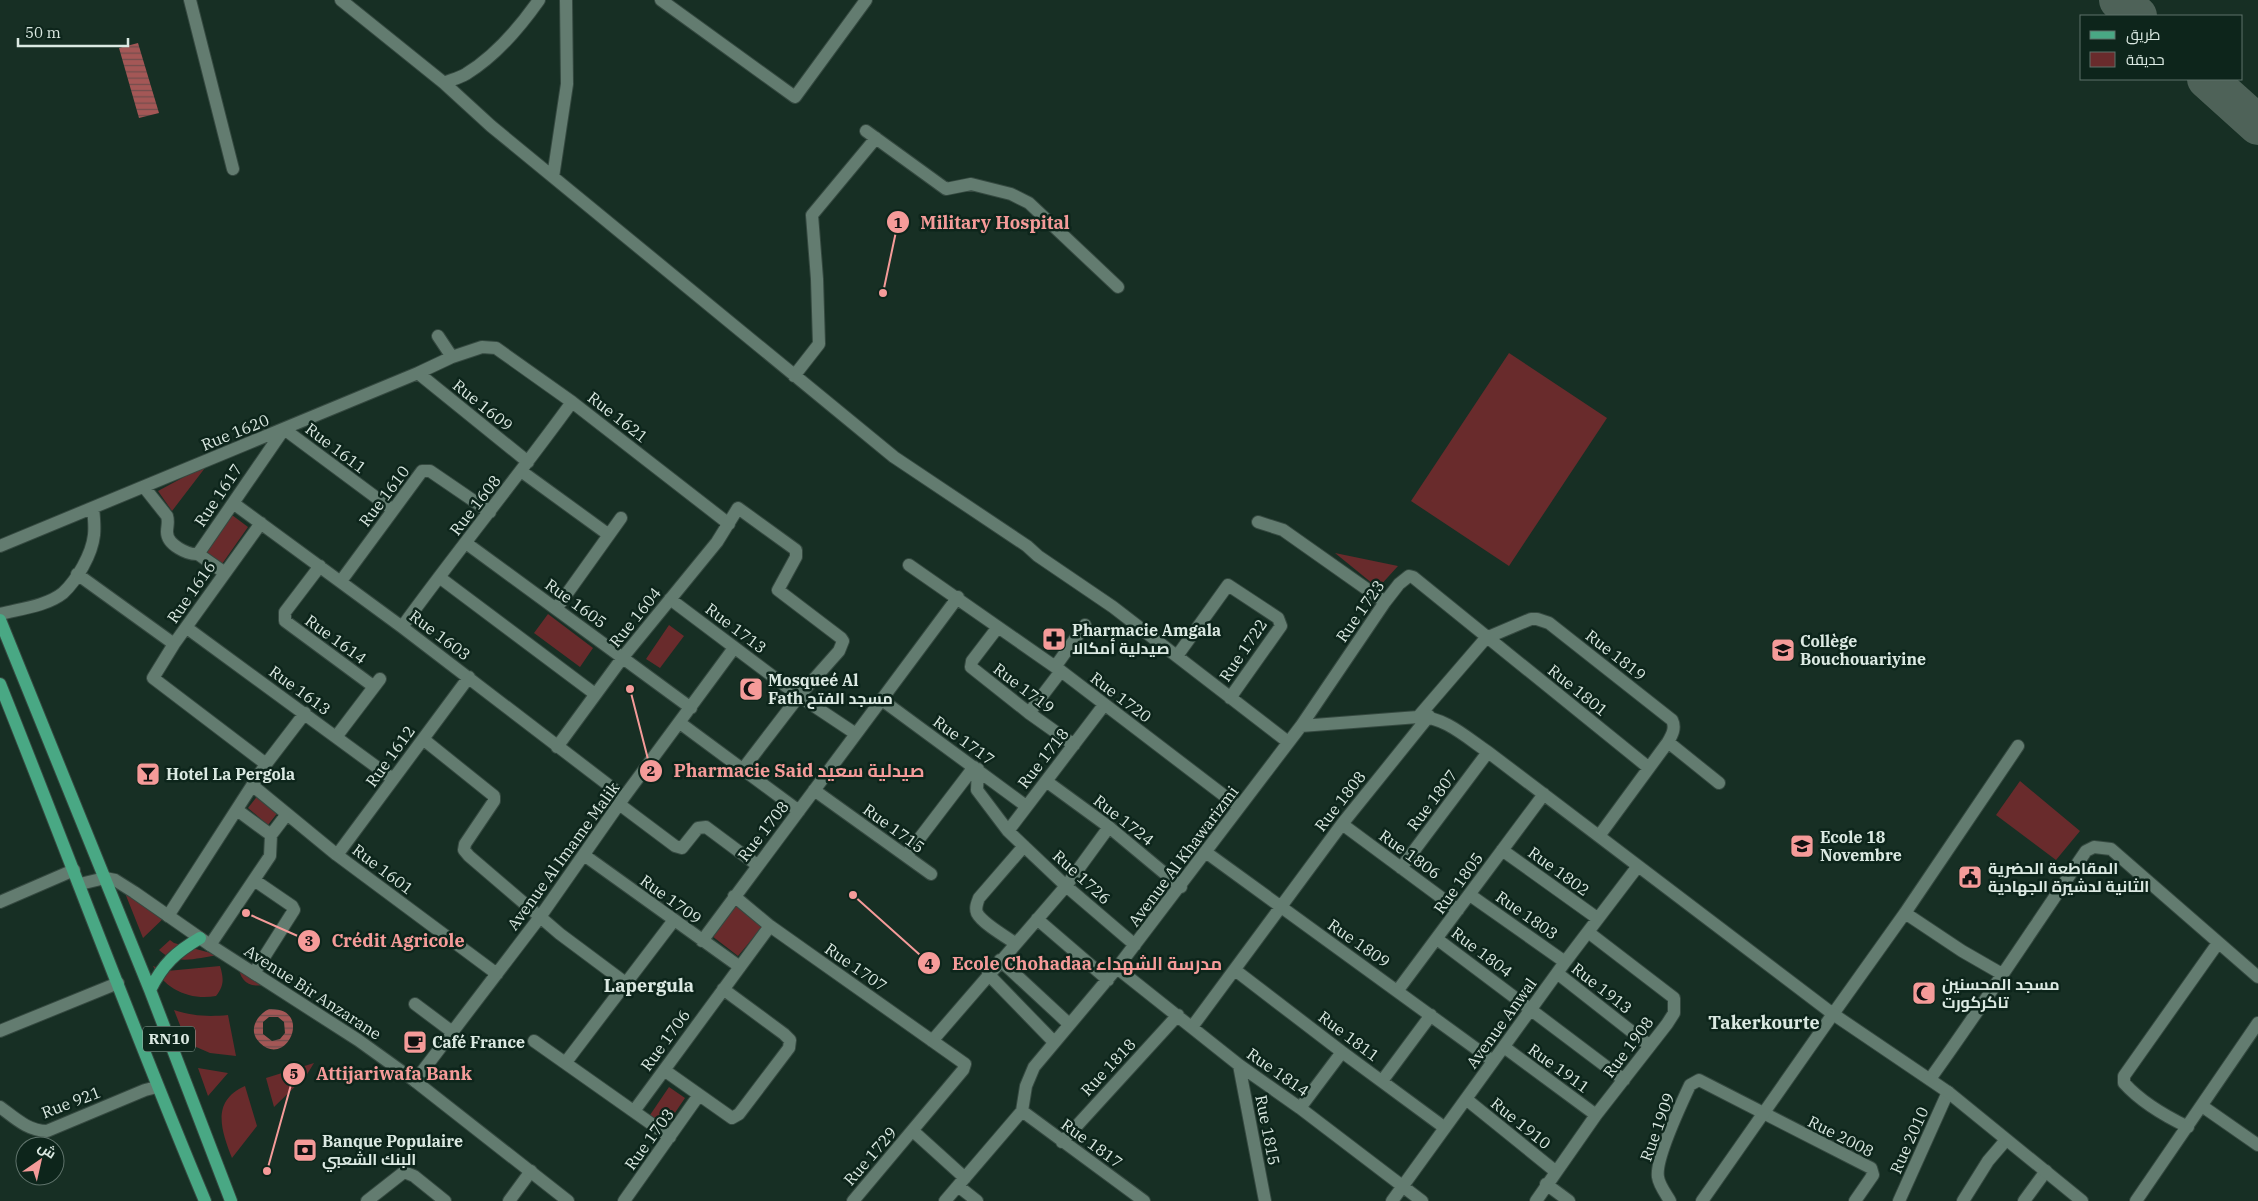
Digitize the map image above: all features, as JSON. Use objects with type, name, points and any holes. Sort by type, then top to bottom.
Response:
[{"type":"main road","name":"RN10","points":[[0,620],[150,990],[232,1201]]},
{"type":"main road","name":"RN10","points":[[0,684],[80,884],[92,920],[157,1087],[205,1201]]},
{"type":"main road","points":[[150,990],[167,963],[179,950],[205,941]]},
{"type":"street","points":[[190,0],[233,169]]},
{"type":"street","points":[[340,0],[444,83],[491,126],[894,457],[1027,546],[1038,556],[1113,607],[1288,742]]},
{"type":"street","points":[[444,83],[466,74],[494,52],[528,16],[538,0]]},
{"type":"street","points":[[553,177],[568,84],[566,0]]},
{"type":"street","points":[[662,0],[795,97],[866,0]]},
{"type":"street","points":[[794,376],[818,344],[817,279],[812,215],[871,134],[946,189],[971,184],[1011,194],[1029,203],[1118,287]]},
{"type":"street","points":[[438,336],[452,356]]},
{"type":"street","name":"Rue 1620","points":[[0,546],[418,373],[452,356],[482,347]]},
{"type":"street","name":"Rue 1621","points":[[482,347],[496,348],[504,352],[572,402],[729,524]]},
{"type":"street","name":"Rue 1609","points":[[418,373],[525,467],[608,535]]},
{"type":"street","name":"Rue 1608","points":[[402,627],[438,577],[525,467],[572,402]]},
{"type":"street","name":"Rue 1617","points":[[198,554],[284,429]]},
{"type":"street","name":"Rue 1611","points":[[284,429],[393,510]]},
{"type":"street","name":"Rue 1610","points":[[340,581],[418,476],[426,470],[490,512]]},
{"type":"street","points":[[144,487],[168,520],[167,531],[169,539],[188,553],[198,554],[224,573]]},
{"type":"street","name":"Rue 1603","points":[[233,503],[469,677],[557,747],[675,846],[682,848],[698,828],[706,827],[757,865]]},
{"type":"street","points":[[0,614],[46,601],[62,593],[77,574],[91,548],[94,537],[93,508]]},
{"type":"street","name":"Rue 1604","points":[[557,747],[622,657],[697,567],[729,524],[738,508],[796,550],[796,557],[778,590],[841,638],[842,641],[839,652],[799,696]]},
{"type":"street","points":[[556,609],[621,518]]},
{"type":"street","points":[[1258,522],[1283,530],[1385,602]]},
{"type":"street","name":"Rue 1616","points":[[261,523],[174,644],[153,678],[266,764]]},
{"type":"street","name":"Rue 1605","points":[[466,543],[690,708]]},
{"type":"street","name":"Rue 1720","points":[[909,565],[958,597],[1058,669],[1240,807]]},
{"type":"street","name":"Rue 1614","points":[[320,566],[285,612],[285,621],[377,682],[336,737]]},
{"type":"street","points":[[77,574],[174,644]]},
{"type":"street","points":[[438,577],[595,694]]},
{"type":"street","name":"Rue 1723","points":[[1301,726],[1385,602],[1405,577],[1414,577],[1486,638]]},
{"type":"street","name":"Rue 1722","points":[[1176,656],[1228,584],[1278,618],[1281,626],[1230,698]]},
{"type":"street","name":"Rue 1708","points":[[702,941],[958,597]]},
{"type":"street","name":"Rue 1713","points":[[670,599],[799,696],[856,734]]},
{"type":"street","name":"Rue 1819","points":[[1486,638],[1530,619],[1549,623],[1672,720],[1674,730],[1668,742],[1599,836]]},
{"type":"street","points":[[1029,713],[1085,625]]},
{"type":"street","name":"Rue 1719","points":[[998,626],[972,661],[972,667],[1029,713],[1074,745]]},
{"type":"street","name":"Rue 1613","points":[[187,628],[394,779]]},
{"type":"street","name":"Rue 1808","points":[[1192,1027],[1423,716],[1486,638]]},
{"type":"street","name":"Rue 1801","points":[[1486,638],[1649,768]]},
{"type":"street","name":"Avenue Al Imame Malik","points":[[415,1081],[451,1031],[540,917],[734,648]]},
{"type":"street","name":"Rue 1612","points":[[337,855],[469,677]]},
{"type":"street","points":[[743,769],[799,696]]},
{"type":"street","name":"Rue 1717","points":[[882,700],[1026,806]]},
{"type":"street","name":"Rue 1718","points":[[1008,831],[1104,705]]},
{"type":"street","points":[[168,916],[266,764],[305,713]]},
{"type":"street","points":[[1301,726],[1423,716],[1439,720],[1488,752],[1833,1014],[1948,1092],[2082,1201]]},
{"type":"street","points":[[680,723],[799,811]]},
{"type":"street","name":"Avenue Al Khawarizmi","points":[[1022,1111],[1026,1086],[1034,1067],[1108,980],[1181,887],[1301,726]]},
{"type":"street","points":[[423,739],[494,796],[494,801],[470,835],[464,850],[540,917],[627,984]]},
{"type":"street","points":[[1668,742],[1719,783]]},
{"type":"street","points":[[1702,1201],[1905,913],[2018,746]]},
{"type":"street","name":"Rue 1807","points":[[1401,868],[1488,752]]},
{"type":"street","points":[[906,856],[976,768]]},
{"type":"street","name":"Rue 1726","points":[[976,768],[978,790],[1008,831],[1066,886],[1135,945]]},
{"type":"street","name":"Rue 1724","points":[[1046,781],[1110,827],[1181,887]]},
{"type":"street","name":"Rue 1601","points":[[253,786],[337,855],[497,974]]},
{"type":"street","name":"Rue 1715","points":[[814,790],[931,874]]},
{"type":"street","name":"Rue 1805","points":[[1398,990],[1544,794]]},
{"type":"street","points":[[237,810],[271,835]]},
{"type":"street","points":[[205,941],[254,880],[270,856],[271,835],[287,814]]},
{"type":"street","name":"Rue 1806","points":[[1342,824],[1458,910]]},
{"type":"street","points":[[932,1041],[1000,960],[1066,886],[1110,827]]},
{"type":"street","points":[[1015,943],[983,920],[978,914],[976,906],[979,898],[1024,846]]},
{"type":"street","points":[[1930,1079],[1989,996],[2086,851],[2094,847],[2111,849],[2258,976]]},
{"type":"street","name":"Rue 1802","points":[[1502,850],[1597,918]]},
{"type":"street","name":"Rue 1809","points":[[1206,853],[1398,990],[1493,1061]]},
{"type":"street","name":"Rue 1709","points":[[584,855],[740,967]]},
{"type":"street","name":"Avenue Anwal","points":[[1392,1201],[1597,918],[1638,866]]},
{"type":"street","points":[[0,902],[74,870]]},
{"type":"street","points":[[80,884],[105,878]]},
{"type":"street","name":"Avenue Bir Anzarane","points":[[105,878],[115,880],[205,941],[337,1026],[415,1081],[568,1201]]},
{"type":"street","points":[[254,880],[292,906],[294,910],[254,973]]},
{"type":"street","name":"Rue 1803","points":[[1470,895],[1565,962]]},
{"type":"street","name":"Rue 1707","points":[[734,896],[770,926],[961,1061]]},
{"type":"street","points":[[1905,913],[1962,951],[2002,974]]},
{"type":"street","points":[[566,1062],[674,920]]},
{"type":"street","points":[[1037,920],[1108,980]]},
{"type":"street","name":"Rue 1706","points":[[634,1111],[770,926]]},
{"type":"street","name":"Rue 1908","points":[[1536,1201],[1546,1184],[1596,1115],[1674,1013],[1674,998],[1588,932]]},
{"type":"street","name":"Rue 1804","points":[[1437,939],[1624,1080]]},
{"type":"street","points":[[2188,1127],[2171,1119],[2130,1090],[2124,1083],[2124,1076],[2218,943]]},
{"type":"street","points":[[1000,960],[1069,1024]]},
{"type":"street","name":"Rue 1814","points":[[1117,968],[1239,1065],[1300,1108],[1422,1201]]},
{"type":"street","name":"Rue 1811","points":[[1235,970],[1445,1128]]},
{"type":"street","name":"Rue 1913","points":[[1557,973],[1650,1046]]},
{"type":"street","points":[[988,974],[1054,1042]]},
{"type":"street","points":[[0,1031],[118,983]]},
{"type":"street","points":[[664,1070],[732,1118],[736,1117],[790,1048],[790,1040],[784,1034],[723,989]]},
{"type":"street","points":[[415,1004],[451,1031]]},
{"type":"street","name":"Rue 1818","points":[[1062,1142],[1178,1015]]},
{"type":"street","points":[[1382,1081],[1431,1015]]},
{"type":"street","points":[[2136,1201],[2258,1023]]},
{"type":"street","points":[[534,1041],[670,1137]]},
{"type":"street","name":"Rue 1911","points":[[1504,1047],[1596,1115]]},
{"type":"street","points":[[1300,1108],[1342,1052]]},
{"type":"street","name":"Rue 1729","points":[[853,1201],[963,1070],[965,1064],[961,1061]]},
{"type":"street","name":"Rue 1815","points":[[1239,1065],[1265,1201]]},
{"type":"street","name":"Rue 1909","points":[[1670,1201],[1659,1182],[1658,1170],[1674,1121],[1690,1084],[1695,1081],[1704,1082],[1763,1114]]},
{"type":"street","name":"Rue 921","points":[[0,1107],[28,1128],[37,1131],[47,1131],[145,1090],[157,1087]]},
{"type":"street","name":"Rue 2010","points":[[1899,1201],[1948,1092]]},
{"type":"street","name":"Rue 1703","points":[[624,1201],[700,1095]]},
{"type":"street","name":"Rue 1910","points":[[1466,1099],[1555,1172]]},
{"type":"street","points":[[2202,1106],[2258,1145]]},
{"type":"street","points":[[945,1201],[1022,1111]]},
{"type":"street","name":"Rue 1817","points":[[1022,1111],[1144,1201]]},
{"type":"street","name":"Rue 2008","points":[[1763,1114],[1871,1168],[1873,1175],[1855,1201]]},
{"type":"street","points":[[913,1131],[978,1201]]},
{"type":"street","points":[[1963,1201],[1988,1161],[2006,1140]]},
{"type":"street","points":[[508,1201],[531,1171]]},
{"type":"street","points":[[2024,1201],[2046,1171]]},
{"type":"street","points":[[367,1201],[400,1175],[408,1173],[445,1201]]},
{"type":"street","points":[[1546,1184],[1569,1201]]},
{"type":"green space","points":[[1509,353],[1607,418],[1509,566],[1411,501]]},
{"type":"green space","points":[[208,464],[172,511],[158,491]]},
{"type":"green space","points":[[232,515],[248,527],[222,564],[206,552]]},
{"type":"green space","points":[[1335,553],[1398,566],[1378,588]]},
{"type":"green space","points":[[548,614],[593,648],[580,667],[534,633]]},
{"type":"green space","points":[[669,625],[684,636],[660,668],[646,659]]},
{"type":"green space","points":[[2020,781],[2080,831],[2056,860],[1996,815]]},
{"type":"green space","points":[[259,794],[279,811],[268,825],[248,808]]},
{"type":"green space","points":[[119,878],[168,914],[143,938]]},
{"type":"green space","points":[[736,906],[762,927],[738,956],[712,936]]},
{"type":"green space","points":[[170,940],[174,943],[218,955],[187,960],[172,958],[159,950]]},
{"type":"green space","points":[[237,963],[268,984],[250,985],[243,979]]},
{"type":"green space","points":[[153,966],[167,971],[220,966],[223,979],[222,986],[216,996],[197,997],[188,995],[171,987]]},
{"type":"green space","points":[[174,1010],[201,1016],[228,1015],[236,1056],[210,1053],[187,1043]]},
{"type":"green space","points":[[314,1063],[306,1076],[274,1107],[266,1078]]},
{"type":"green space","points":[[198,1068],[228,1073],[208,1096]]},
{"type":"green space","points":[[245,1086],[257,1126],[232,1158],[222,1127],[223,1108],[234,1092]]},
{"type":"green space","points":[[669,1087],[685,1098],[666,1126],[650,1115]]},
{"type":"shaded area","points":[[138,43],[159,113],[139,118],[119,48]]},
{"type":"shaded area","points":[[269,1009],[283,1011],[290,1017],[293,1026],[292,1035],[287,1043],[279,1048],[270,1049],[256,1039],[254,1034],[255,1024],[264,1012]],"holes":[[[269,1017],[278,1017],[284,1022],[285,1033],[280,1039],[272,1041],[263,1034],[263,1022]]]},
{"type":"taxiway","points":[[2119,0],[2136,15]]},
{"type":"taxiway","points":[[2208,80],[2258,125]]},
{"type":"place","name":"Military Hospital","points":[[883,293]]},
{"type":"place","name":"Pharmacie Amgala صيدلية أمكالا","points":[[1054,639]]},
{"type":"place","name":"Collège Bouchouariyine","points":[[1783,650]]},
{"type":"place","name":"Pharmacie Said صيدلية سعيد","points":[[630,689]]},
{"type":"place","name":"Mosqueé Al Fath مسجد الفتح","points":[[751,689]]},
{"type":"place","name":"Hotel La Pergola","points":[[148,774]]},
{"type":"place","name":"Ecole 18 Novembre","points":[[1802,846]]},
{"type":"place","name":"المقاطعة الحضرية الثانية لدشيرة الجهادية","points":[[1970,877]]},
{"type":"place","name":"Ecole Chohadaa مدرسة الشهداء","points":[[853,895]]},
{"type":"place","name":"Crédit Agricole","points":[[246,913]]},
{"type":"place","name":"مسجد المحسنين تاكركورت","points":[[1924,993]]},
{"type":"place","name":"Café France","points":[[415,1042]]},
{"type":"place","name":"Banque Populaire البنك الشعبي","points":[[305,1150]]},
{"type":"place","name":"Attijariwafa Bank","points":[[267,1171]]},
{"type":"district","name":"Lapergula","points":[[649,986]]},
{"type":"district","name":"Takerkourte","points":[[1764,1023]]}]
